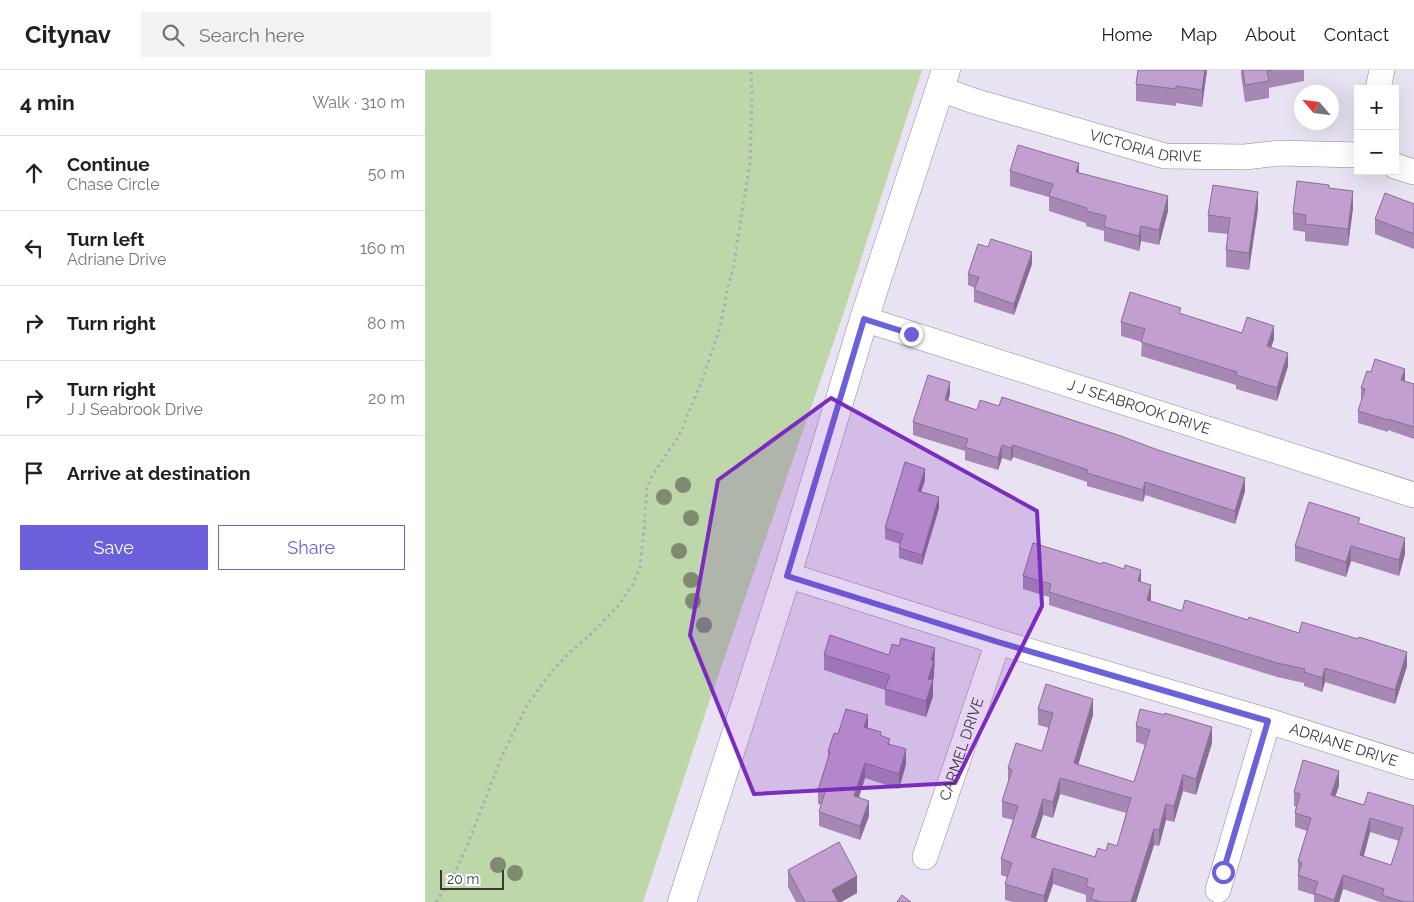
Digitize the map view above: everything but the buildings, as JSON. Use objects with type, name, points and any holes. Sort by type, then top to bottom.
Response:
[{"type":"main road","points":[[682,902],[787,576],[864,319],[943,80]]},
{"type":"street","points":[[1379,85],[1381,70]]},
{"type":"street","name":"VICTORIA DRIVE","points":[[943,80],[974,101],[1165,156],[1245,157],[1279,152],[1354,155]]},
{"type":"street","points":[[1399,167],[1414,172]]},
{"type":"street","name":"J J SEABROOK DRIVE","points":[[864,319],[1414,495]]},
{"type":"street","name":"ADRIANE DRIVE","points":[[787,576],[998,642],[1268,721],[1414,768]]},
{"type":"street","name":"CARMEL DRIVE","points":[[925,857],[998,642]]},
{"type":"street","points":[[1218,890],[1268,721]]},
{"type":"path","points":[[436,902],[452,878],[465,851],[502,756],[527,705],[552,671],[618,606],[634,582],[640,567],[647,487],[653,474],[679,436],[701,383],[720,328],[733,269],[750,163],[751,70]]},
{"type":"highlighted area","points":[[831,398],[1037,511],[1042,606],[955,783],[754,794],[690,635],[718,480]]},
{"type":"green space","points":[[425,70],[922,70],[844,312],[706,711],[643,902],[425,902]]},
{"type":"route","points":[[911,334],[864,319],[787,576],[998,642],[1268,721],[1223,872]]}]
